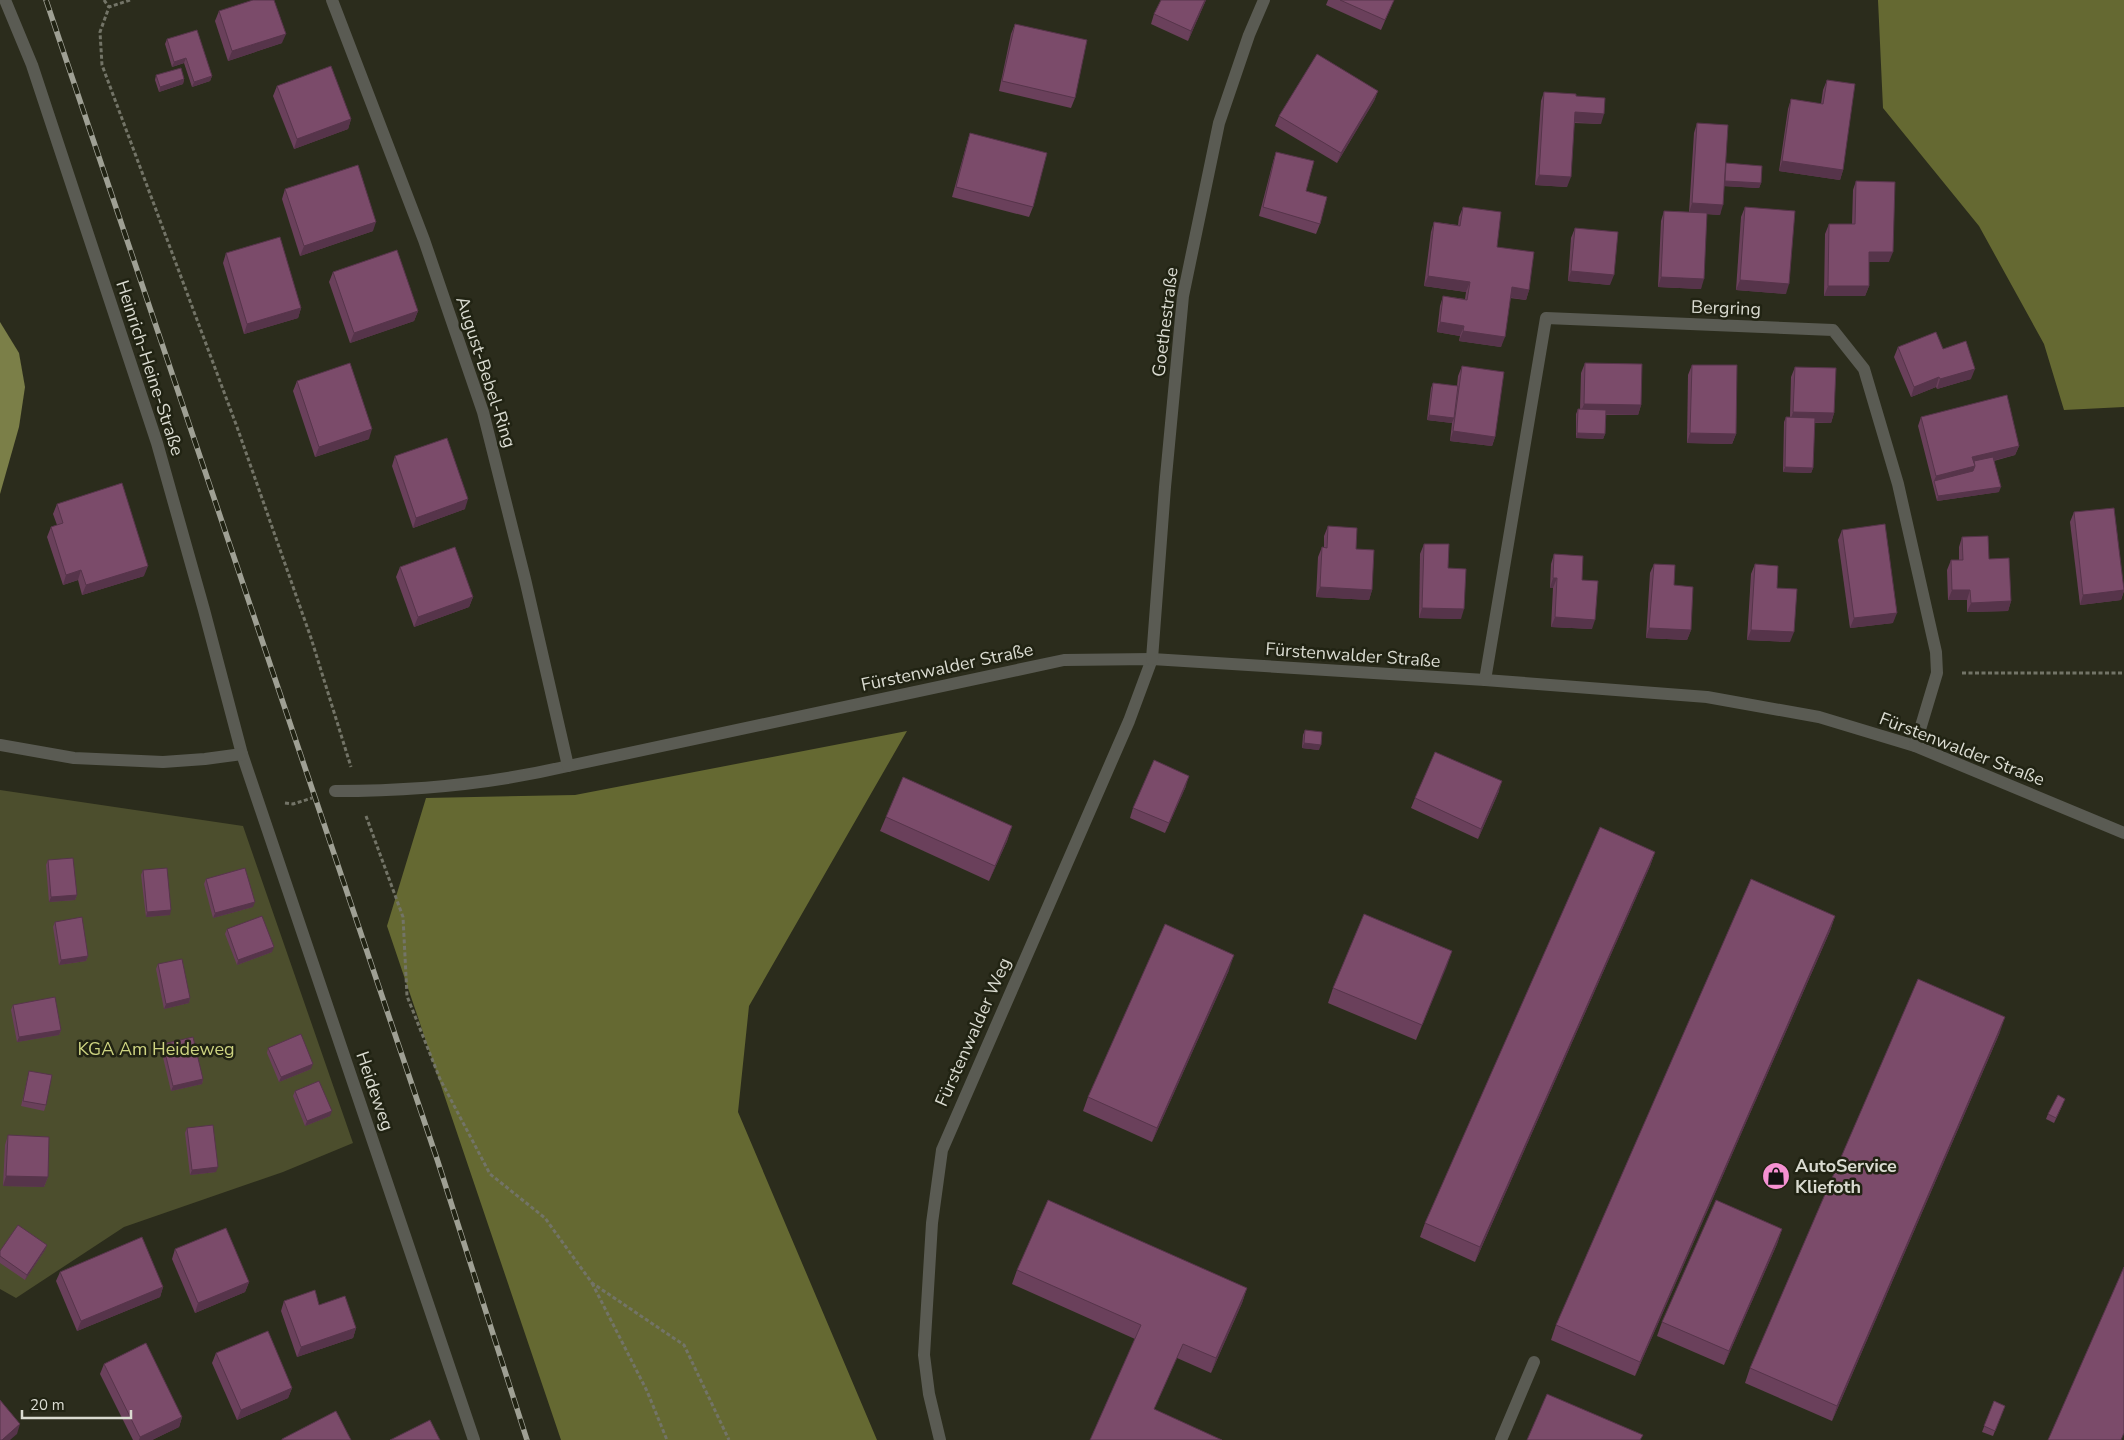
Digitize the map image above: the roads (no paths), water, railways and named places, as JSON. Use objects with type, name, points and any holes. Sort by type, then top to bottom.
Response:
[{"type":"street","name":"Heinrich-Heine-Straße","points":[[5,0],[32,65],[157,443],[242,754]]},
{"type":"street","name":"August-Bebel-Ring","points":[[332,0],[424,240],[483,412],[525,579],[568,766]]},
{"type":"street","name":"Goethestraße","points":[[1152,659],[1165,487],[1183,296],[1220,124],[1249,35],[1264,0]]},
{"type":"street","name":"Bergring","points":[[1485,680],[1546,318],[1833,330],[1864,369],[1898,484],[1936,652],[1937,673],[1915,746]]},
{"type":"street","name":"Fürstenwalder Straße","points":[[335,791],[410,790],[514,778],[1064,660],[1152,659],[1485,680],[1707,697],[1820,717],[1915,746],[2124,833]]},
{"type":"street","name":"Fürstenwalder Weg","points":[[940,1440],[929,1394],[924,1355],[932,1223],[942,1150],[1129,721],[1152,659]]},
{"type":"street","points":[[0,744],[74,758],[163,762],[242,754]]},
{"type":"street","name":"Heideweg","points":[[242,754],[474,1440]]},
{"type":"street","points":[[1501,1440],[1534,1362]]},
{"type":"railway","points":[[46,0],[437,1159],[527,1440]]},
{"type":"place","name":"AutoService Kliefoth","points":[[1776,1176]]},
{"type":"park label","name":"KGA Am Heideweg","points":[[156,1049]]}]
